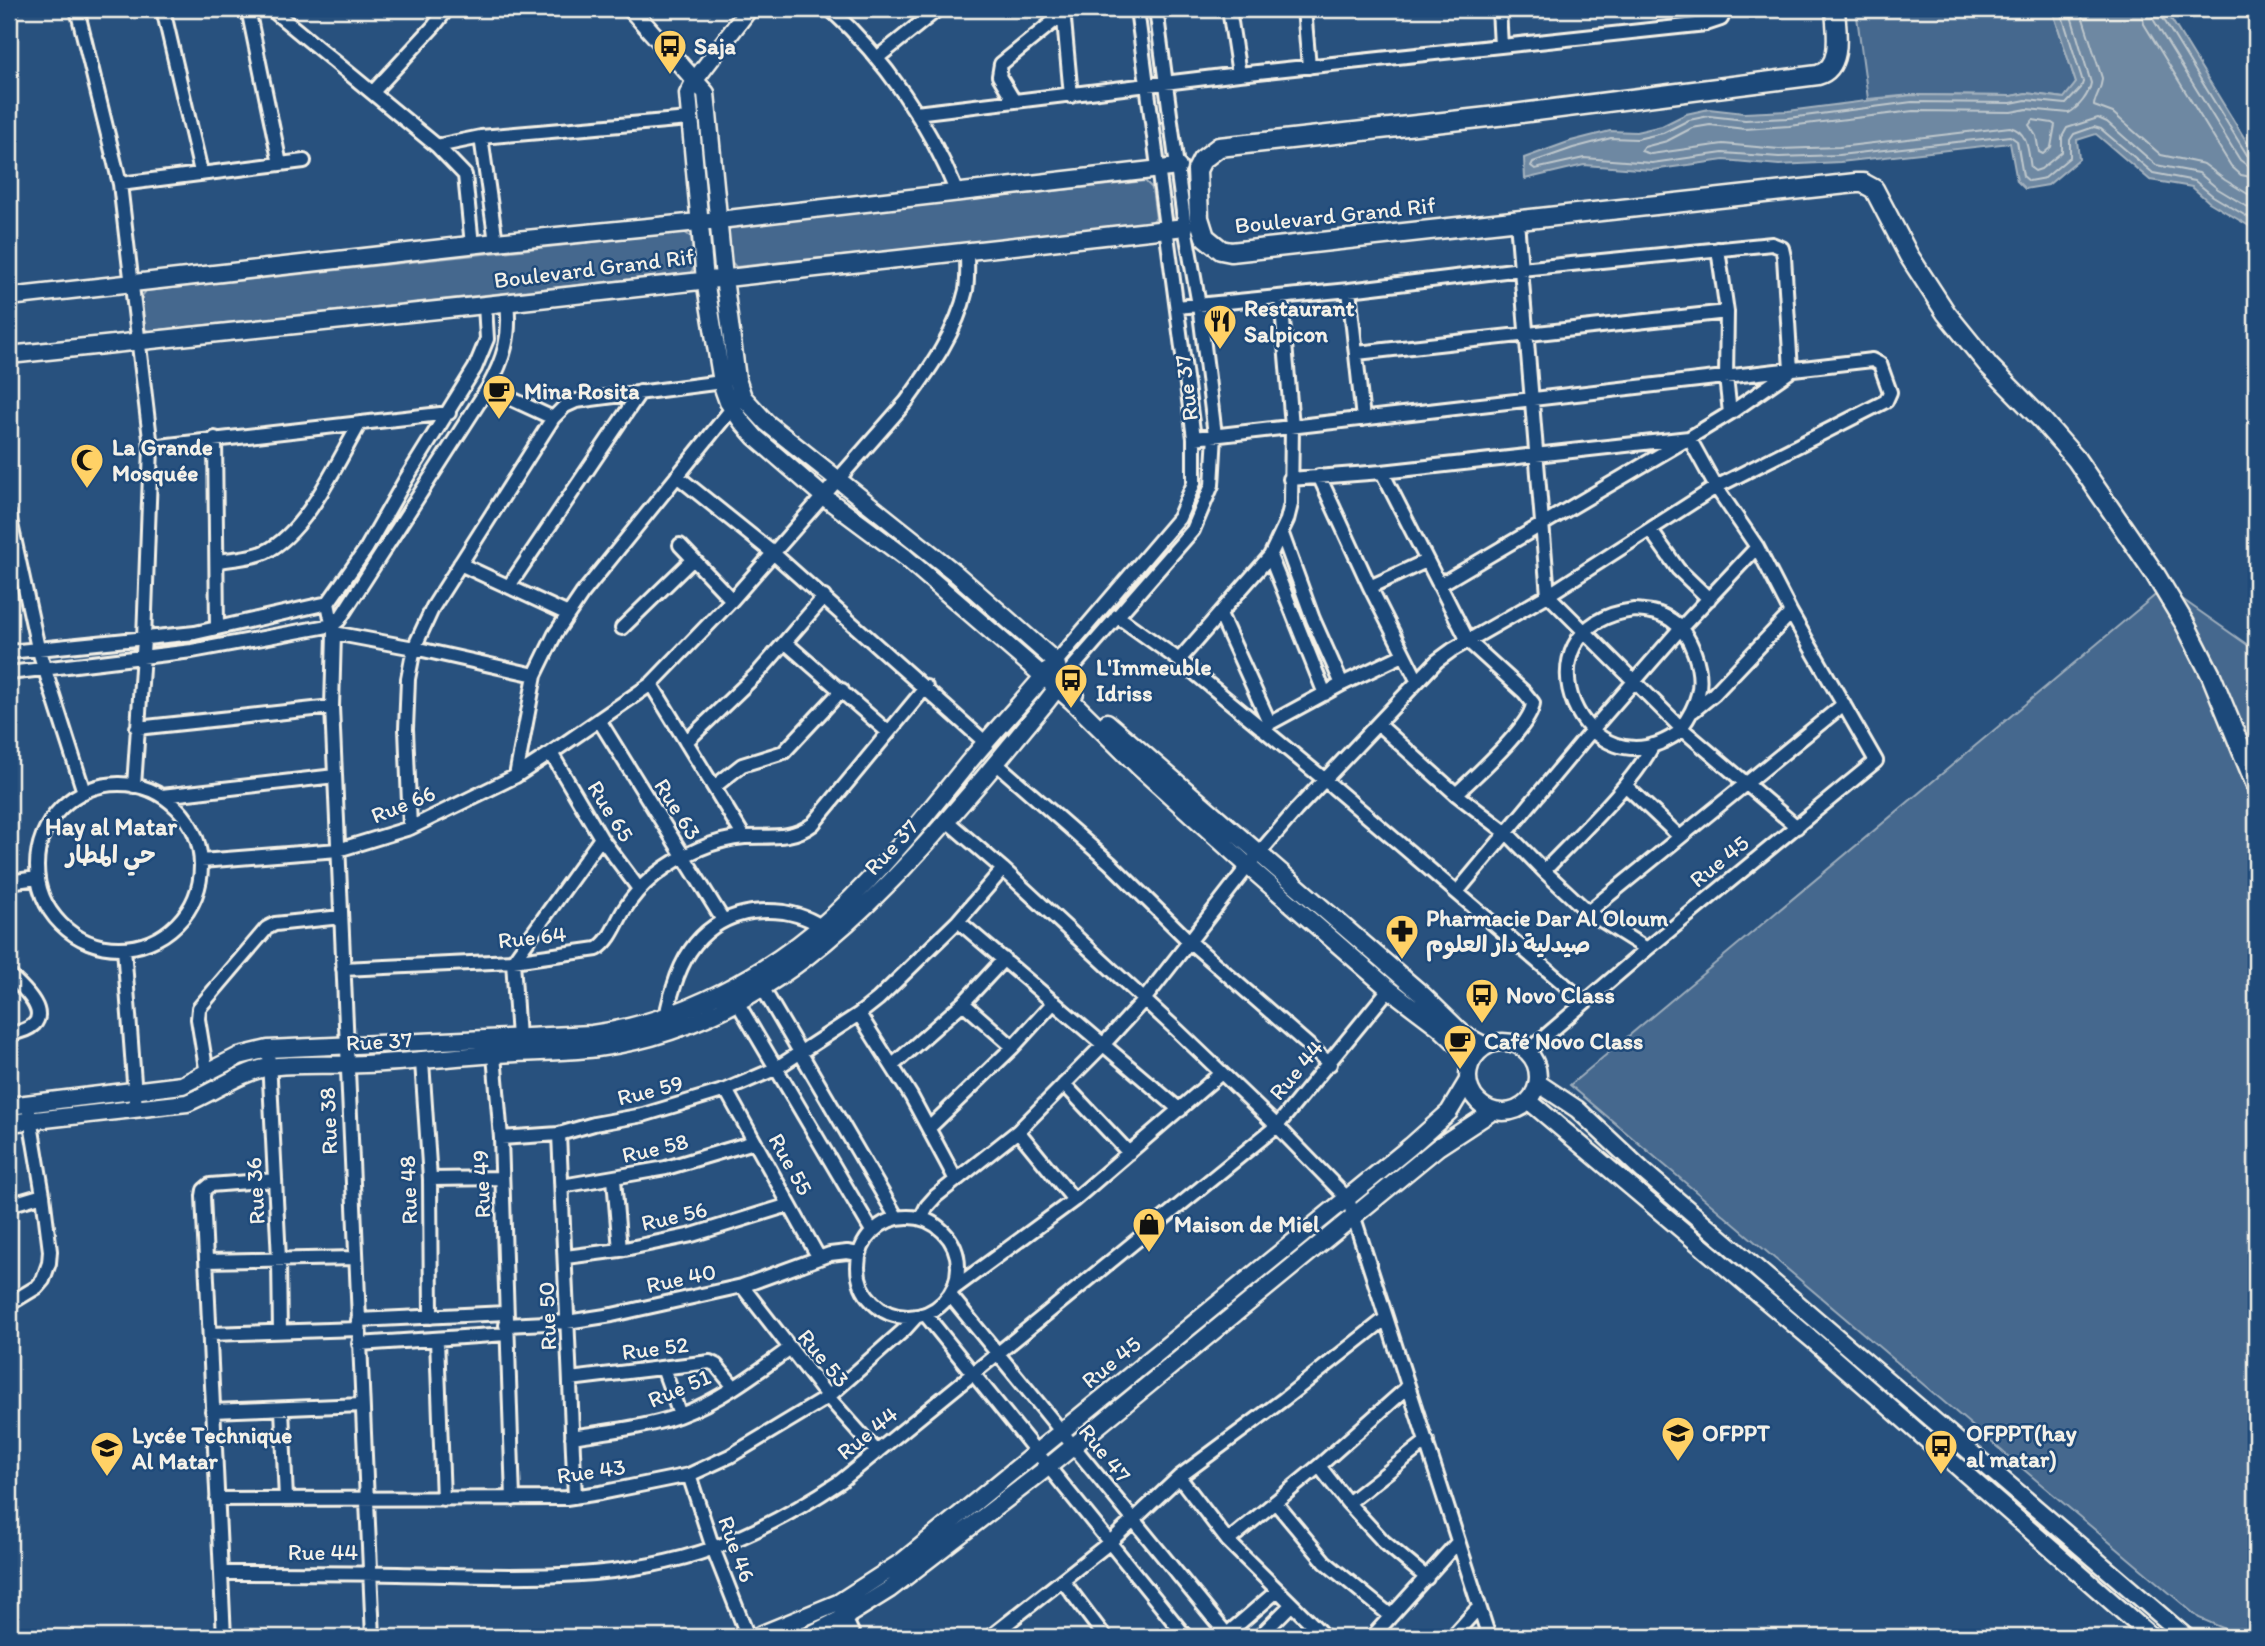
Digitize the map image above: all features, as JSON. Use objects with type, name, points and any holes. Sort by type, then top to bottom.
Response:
[{"type":"main road","name":"Boulevard Grand Rif","points":[[1835,9],[1835,54],[1832,65],[1824,73],[1494,117],[1230,145],[1209,152],[1197,170],[1201,228],[1212,245],[1231,252],[1856,183],[1869,185],[1874,189],[1909,256],[1945,313],[1989,366],[2076,458],[2155,574],[2185,624],[2211,676],[2256,785]]},
{"type":"street","points":[[77,9],[120,184],[150,447],[144,639],[134,786]]},
{"type":"street","points":[[163,9],[201,172]]},
{"type":"street","points":[[248,9],[280,164]]},
{"type":"street","points":[[271,9],[437,146],[465,175],[472,245]]},
{"type":"street","points":[[373,92],[447,9]]},
{"type":"street","points":[[516,776],[535,675],[555,634],[568,614],[737,402],[737,379],[706,93],[631,9]]},
{"type":"street","points":[[748,9],[695,80],[688,94],[698,222],[722,383],[737,402],[755,437],[823,495],[905,557],[1043,677],[1059,685],[1254,860],[1389,989],[1439,1027],[1459,1046],[1470,1062]]},
{"type":"street","points":[[830,9],[877,58],[916,113],[938,148],[957,193]]},
{"type":"street","points":[[905,37],[926,9]]},
{"type":"street","points":[[877,58],[938,9]]},
{"type":"street","name":"Rue 37","points":[[9,1123],[187,1103],[211,1094],[243,1076],[269,1067],[422,1062],[596,1048],[667,1034],[737,1004],[802,963],[1179,518],[1194,483],[1194,438],[1137,9]]},
{"type":"street","name":"Rue 37","points":[[9,1106],[182,1084],[239,1056],[268,1049],[518,1038],[621,1030],[666,1017],[730,988],[827,932],[884,888],[997,764],[1059,685],[1193,530],[1212,485],[1215,435],[1156,9]]},
{"type":"street","points":[[1229,9],[1239,74]]},
{"type":"street","points":[[1304,9],[1309,67]]},
{"type":"street","points":[[1499,9],[1501,46]]},
{"type":"street","points":[[916,113],[1239,74],[1706,24],[1721,19],[1726,9]]},
{"type":"street","points":[[1064,11],[1071,96]]},
{"type":"street","points":[[1014,101],[999,76],[1001,64],[1064,11]]},
{"type":"street","points":[[437,146],[481,137],[689,119]]},
{"type":"street","points":[[481,137],[496,242]]},
{"type":"street","points":[[120,184],[304,161]]},
{"type":"street","name":"Boulevard Grand Rif","points":[[9,297],[1178,167]]},
{"type":"street","points":[[1517,221],[1548,595],[1681,728],[1797,827]]},
{"type":"street","name":"Boulevard Grand Rif","points":[[9,355],[507,303],[1185,227]]},
{"type":"street","points":[[1177,307],[1768,244],[1782,248],[1786,271],[1791,370]]},
{"type":"street","points":[[1718,248],[1727,312],[1726,377],[1730,414]]},
{"type":"street","name":"Rue 66","points":[[201,861],[338,850],[410,828],[516,776],[651,684],[732,600],[906,402],[927,373],[956,317],[965,290],[967,251]]},
{"type":"street","points":[[1349,290],[1363,419]]},
{"type":"street","points":[[1179,660],[1270,556],[1282,534],[1291,504],[1292,425],[1281,297]]},
{"type":"street","points":[[333,629],[488,388],[505,355],[509,322],[507,303]]},
{"type":"street","points":[[9,652],[144,639],[217,628],[328,603],[366,549],[406,479],[449,413],[483,350],[487,338],[485,305]]},
{"type":"street","points":[[1357,353],[1727,312]]},
{"type":"street","points":[[921,1218],[936,1196],[1018,1131],[1103,1045],[1143,1001],[1254,860],[1437,661],[1651,531],[1716,487],[1890,397],[1878,361],[1194,438]]},
{"type":"street","points":[[1439,585],[1730,414],[1791,370]]},
{"type":"street","points":[[410,828],[407,692],[415,648],[433,607],[553,418],[565,405],[576,401],[722,383]]},
{"type":"street","points":[[488,388],[553,418]]},
{"type":"street","points":[[509,586],[640,392]]},
{"type":"street","points":[[737,402],[954,572],[1056,662],[1059,685]]},
{"type":"street","points":[[150,447],[449,413]]},
{"type":"street","points":[[217,561],[263,553],[293,531],[307,513],[360,423]]},
{"type":"street","points":[[215,438],[217,628]]},
{"type":"street","points":[[1290,479],[1382,472],[1689,438]]},
{"type":"street","points":[[1588,912],[1844,704],[1790,613],[1757,547],[1716,487],[1689,438]]},
{"type":"street","points":[[1382,472],[1468,641],[1533,702],[1530,715],[1457,794]]},
{"type":"street","points":[[677,476],[824,597],[986,743]]},
{"type":"street","points":[[1319,476],[1417,680]]},
{"type":"street","points":[[9,515],[38,648],[84,792]]},
{"type":"street","points":[[1179,518],[1193,530]]},
{"type":"street","points":[[1651,531],[1678,569],[1710,598]]},
{"type":"street","points":[[1282,534],[1313,619],[1342,684]]},
{"type":"street","points":[[680,545],[732,600]]},
{"type":"street","points":[[1457,892],[1592,730],[1679,630],[1757,547]]},
{"type":"street","points":[[1270,556],[1325,694]]},
{"type":"street","points":[[622,628],[692,560]]},
{"type":"street","points":[[1370,587],[1426,561]]},
{"type":"street","points":[[460,564],[568,614]]},
{"type":"street","points":[[686,742],[786,643],[824,597]]},
{"type":"street","name":"Rue 38","points":[[328,603],[333,629],[332,707],[373,1637]]},
{"type":"street","points":[[1634,610],[1661,615],[1674,621],[1679,630],[1692,648],[1699,670],[1699,692],[1682,730],[1674,737],[1653,746],[1621,746],[1601,738],[1574,708],[1567,681],[1570,654],[1585,630],[1608,616],[1634,610]]},
{"type":"street","points":[[1692,711],[1714,694],[1790,613]]},
{"type":"street","points":[[1220,614],[1266,726]]},
{"type":"street","points":[[1117,616],[1266,726],[1325,780],[1585,1002]]},
{"type":"street","points":[[1298,625],[1313,619]]},
{"type":"street","points":[[9,673],[192,651],[333,629],[535,675]]},
{"type":"street","points":[[786,643],[888,732]]},
{"type":"street","points":[[1266,726],[1403,654]]},
{"type":"street","points":[[651,684],[744,837]]},
{"type":"street","name":"Rue 64","points":[[343,969],[513,961],[597,949],[607,940],[639,889],[658,873],[683,858],[711,844],[744,837],[787,836],[805,830],[926,687]]},
{"type":"street","points":[[714,787],[742,765],[784,752],[842,690]]},
{"type":"street","name":"Rue 45","points":[[1528,1052],[1647,949],[1876,761],[1844,704]]},
{"type":"street","points":[[138,728],[332,707]]},
{"type":"street","name":"Rue 63","points":[[598,720],[723,920]]},
{"type":"street","points":[[1378,724],[1457,794],[1508,834],[1588,912],[1647,949]]},
{"type":"street","points":[[1544,871],[1625,785],[1653,746]]},
{"type":"street","name":"Rue 65","points":[[551,753],[601,838],[639,889]]},
{"type":"street","points":[[997,764],[1110,863],[1189,941],[1330,1063]]},
{"type":"street","points":[[162,796],[335,776]]},
{"type":"street","points":[[117,784],[134,786],[162,796],[190,824],[198,842],[201,861],[199,887],[189,910],[172,930],[149,943],[124,948],[100,946],[77,937],[58,922],[44,901],[37,878],[37,858],[42,837],[52,819],[66,804],[84,792],[100,787],[117,784]]},
{"type":"street","points":[[1625,785],[1679,836]]},
{"type":"street","points":[[947,821],[1003,869],[1277,1126],[1348,1199],[1489,1637]]},
{"type":"street","points":[[518,1038],[513,961],[601,838]]},
{"type":"street","points":[[1254,860],[1423,995],[1463,1034],[1485,1046]]},
{"type":"street","name":"Rue 59","points":[[500,1139],[559,1134],[643,1115],[726,1090],[775,1069],[859,1014],[891,987],[958,920],[1003,869]]},
{"type":"street","points":[[9,882],[37,878]]},
{"type":"street","points":[[667,1034],[666,1017],[676,980],[689,952],[697,941],[723,920],[746,912],[773,911],[800,916],[827,932]]},
{"type":"street","points":[[207,1074],[198,1019],[199,1008],[259,936],[275,924],[341,917]]},
{"type":"street","points":[[958,920],[1180,1110]]},
{"type":"street","points":[[124,948],[136,1110]]},
{"type":"street","points":[[893,1065],[963,1003],[1004,959]]},
{"type":"street","points":[[753,973],[897,1218]]},
{"type":"street","points":[[9,975],[35,1002],[37,1015],[36,1023],[32,1027],[9,1034]]},
{"type":"street","points":[[730,988],[872,1231]]},
{"type":"street","name":"Rue 44","points":[[222,1573],[468,1576],[582,1573],[666,1562],[713,1548],[770,1525],[841,1481],[1277,1126],[1389,989]]},
{"type":"street","points":[[929,1128],[1013,1047],[1054,1002]]},
{"type":"street","points":[[963,1003],[1013,1047]]},
{"type":"street","points":[[859,1014],[893,1065],[956,1180]]},
{"type":"street","points":[[1500,1041],[1515,1043],[1528,1052],[1537,1066],[1538,1083],[1529,1101],[1506,1112],[1493,1111],[1479,1103],[1469,1090],[1467,1082],[1470,1062],[1485,1046],[1500,1041]]},
{"type":"street","name":"Rue 36","points":[[268,1049],[280,1332]]},
{"type":"street","name":"Rue 49","points":[[494,1055],[502,1178],[513,1499]]},
{"type":"street","name":"Rue 48","points":[[422,1062],[430,1179],[431,1317]]},
{"type":"street","points":[[951,1292],[958,1272],[957,1255],[950,1238],[937,1226],[921,1218],[897,1218],[872,1231],[864,1242],[859,1254],[861,1286],[869,1299],[881,1310],[896,1316],[919,1315],[939,1306],[951,1292],[1074,1200],[1220,1074]]},
{"type":"street","name":"Rue 45","points":[[755,1637],[844,1615],[903,1561],[1035,1451],[1348,1199],[1449,1112],[1467,1082]]},
{"type":"street","points":[[1538,1083],[1577,1109],[1652,1178],[2186,1637]]},
{"type":"street","points":[[1064,1084],[1129,1153]]},
{"type":"street","name":"Rue 55","points":[[726,1090],[819,1258]]},
{"type":"street","points":[[1529,1101],[1814,1342],[2152,1637]]},
{"type":"street","points":[[9,1304],[37,1287],[47,1271],[50,1251],[32,1120],[27,1104]]},
{"type":"street","name":"Rue 45","points":[[806,1637],[890,1589],[1073,1447],[1447,1141],[1493,1111]]},
{"type":"street","points":[[1018,1131],[1074,1200]]},
{"type":"street","name":"Rue 50","points":[[559,1134],[575,1497]]},
{"type":"street","name":"Rue 58","points":[[562,1186],[614,1179],[688,1163],[754,1142]]},
{"type":"street","points":[[430,1179],[502,1178]]},
{"type":"street","points":[[614,1179],[620,1250]]},
{"type":"street","points":[[224,1637],[203,1196],[206,1187],[275,1180]]},
{"type":"street","points":[[12,1206],[43,1195]]},
{"type":"street","name":"Rue 56","points":[[566,1257],[620,1250],[692,1235],[789,1205]]},
{"type":"street","name":"Rue 40","points":[[210,1335],[280,1332],[431,1317],[506,1324],[567,1322],[612,1315],[742,1286],[841,1252],[859,1254]]},
{"type":"street","points":[[206,1261],[355,1258]]},
{"type":"street","name":"Rue 53","points":[[742,1286],[828,1397],[877,1452]]},
{"type":"street","name":"Rue 47","points":[[951,1292],[997,1353],[1228,1636]]},
{"type":"street","points":[[919,1315],[974,1374],[1186,1637]]},
{"type":"street","name":"Rue 43","points":[[217,1499],[575,1497],[689,1475],[742,1450],[828,1397],[919,1315]]},
{"type":"street","points":[[990,1637],[1109,1543],[1179,1477],[1385,1319]]},
{"type":"street","name":"Rue 40","points":[[359,1344],[437,1340],[506,1324]]},
{"type":"street","points":[[437,1340],[443,1499]]},
{"type":"street","name":"Rue 51","points":[[572,1437],[640,1426],[680,1415],[734,1387],[789,1349]]},
{"type":"street","name":"Rue 52","points":[[570,1379],[714,1363],[734,1387]]},
{"type":"street","points":[[663,1368],[680,1415]]},
{"type":"street","points":[[1228,1541],[1319,1466],[1408,1387]]},
{"type":"street","points":[[212,1411],[362,1405]]},
{"type":"street","points":[[282,1409],[286,1499]]},
{"type":"street","points":[[1348,1503],[1427,1441]]},
{"type":"street","points":[[1319,1466],[1384,1542],[1427,1578]]},
{"type":"street","name":"Rue 46","points":[[689,1475],[713,1548],[748,1637]]},
{"type":"street","points":[[1179,1477],[1228,1541],[1325,1637]]},
{"type":"street","points":[[1275,1502],[1325,1562],[1391,1616]]},
{"type":"street","points":[[1372,1637],[1457,1543]]},
{"type":"street","points":[[1063,1581],[1105,1637]]},
{"type":"street","points":[[1228,1636],[1277,1591]]},
{"type":"street","points":[[1259,1637],[1291,1605]]},
{"type":"street","points":[[1452,1637],[1479,1607]]},
{"type":"street","points":[[838,1637],[844,1615]]},
{"type":"street","points":[[844,1615],[854,1637]]},
{"type":"shaded area","points":[[1856,9],[2052,9],[2076,83],[2064,98],[2026,93],[2011,96],[1912,95],[1868,99]]},
{"type":"shaded area","points":[[1145,181],[1152,188],[1156,218],[1149,224],[736,267],[730,260],[726,232],[733,226]]},
{"type":"shaded area","points":[[684,232],[691,237],[695,267],[690,273],[149,331],[145,329],[141,297],[146,291]]},
{"type":"shaded area","points":[[2165,587],[2249,646],[2256,659],[2256,1637],[2244,1637],[2199,1618],[1570,1085]]},
{"type":"water","points":[[2052,9],[2165,9],[2256,157],[2256,230],[2209,202],[2192,187],[2150,180],[2096,134],[2077,140],[2079,159],[2048,185],[2025,189],[2017,181],[2010,143],[1840,162],[1779,165],[1724,160],[1652,170],[1584,165],[1525,179],[1524,158],[1571,141],[1610,131],[1636,132],[1662,126],[1686,114],[1709,109],[1744,113],[1788,111],[1912,95],[2011,96],[2026,93],[2064,98],[2076,83]]},
{"type":"place","name":"Saja","points":[[670,76]]},
{"type":"place","name":"Restaurant Salpicon","points":[[1220,351]]},
{"type":"place","name":"Mina Rosita","points":[[499,421]]},
{"type":"place","name":"La Grande Mosquée","points":[[87,490]]},
{"type":"place","name":"L'Immeuble Idriss","points":[[1071,710]]},
{"type":"place","name":"Pharmacie Dar Al Oloum صيدلية دار العلوم","points":[[1402,961]]},
{"type":"place","name":"Novo Class","points":[[1482,1025]]},
{"type":"place","name":"Café Novo Class","points":[[1460,1071]]},
{"type":"place","name":"Maison de Miel","points":[[1149,1254]]},
{"type":"place","name":"OFPPT","points":[[1678,1463]]},
{"type":"place","name":"OFPPT(hay al matar)","points":[[1941,1476]]},
{"type":"place","name":"Lycée Technique Al Matar","points":[[107,1478]]},
{"type":"district","name":"Hay al Matar حي المطار","points":[[111,841]]}]
